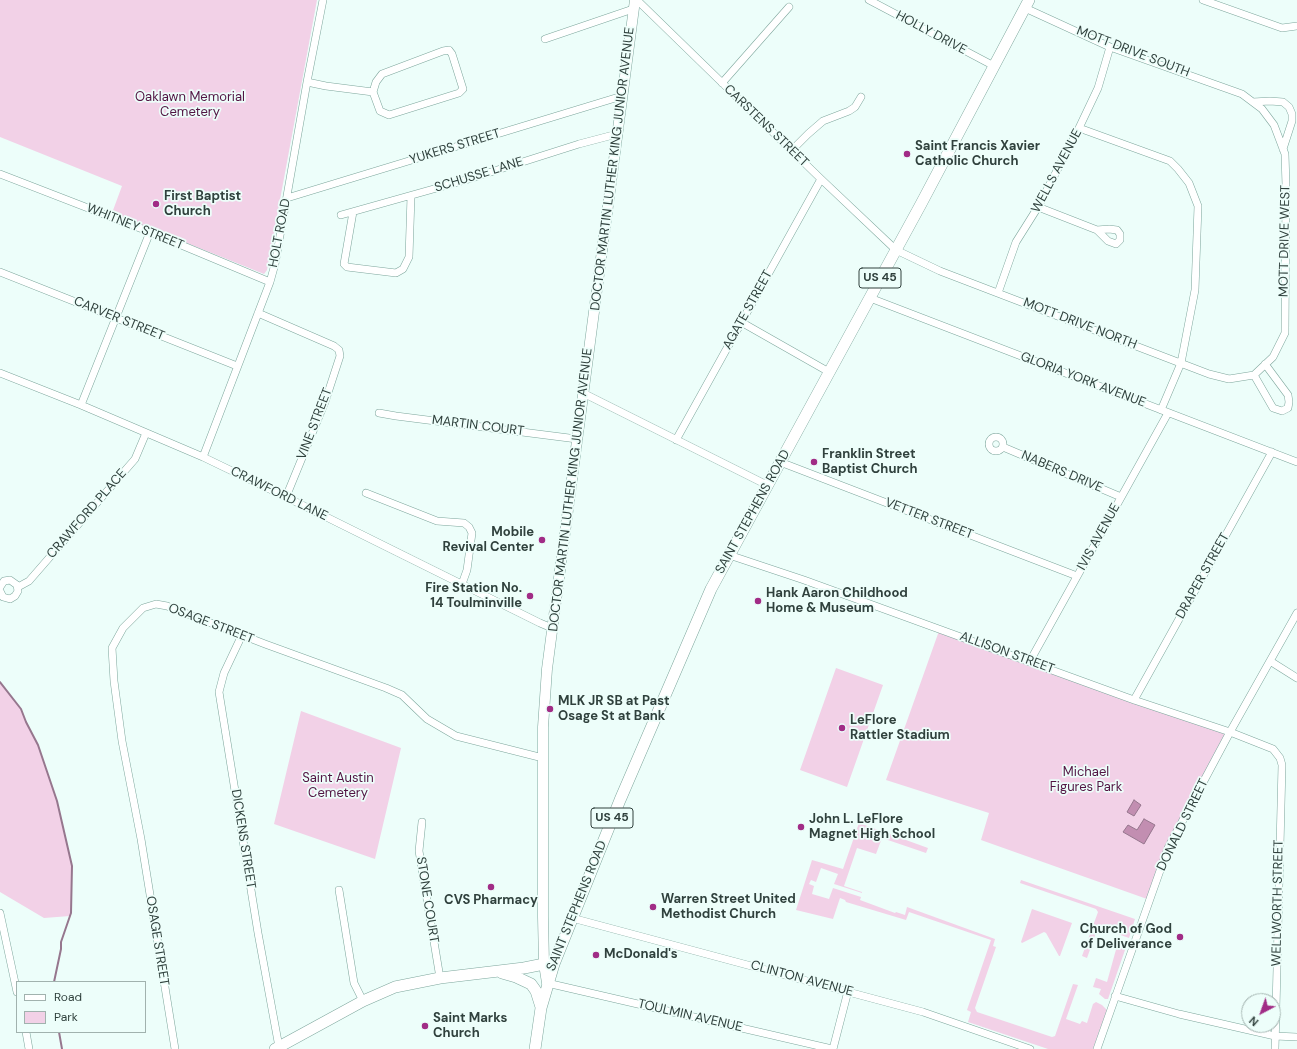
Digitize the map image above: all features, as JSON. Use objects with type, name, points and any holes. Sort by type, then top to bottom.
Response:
[{"type":"main road","name":"DOCTOR MARTIN LUTHER KING JUNIOR AVENUE","points":[[549,964],[543,758],[543,727],[547,669],[576,439],[635,3]]},
{"type":"main road","name":"SAINT STEPHENS ROAD","points":[[535,1049],[549,964],[572,918],[652,724],[711,589],[896,250],[1027,4]]},
{"type":"main road","points":[[277,1048],[363,1001],[395,987],[440,978],[549,964]]},
{"type":"main road","points":[[494,972],[516,976],[531,984],[536,991],[541,1008]]},
{"type":"street","name":"HOLT ROAD","points":[[203,457],[270,282],[275,264],[323,0]]},
{"type":"street","name":"HOLLY DRIVE","points":[[869,0],[994,66]]},
{"type":"street","points":[[1203,0],[1282,28],[1297,26]]},
{"type":"street","points":[[545,39],[635,3]]},
{"type":"street","name":"CARSTENS STREET","points":[[635,3],[722,83],[791,151],[896,250]]},
{"type":"street","name":"MOTT DRIVE SOUTH","points":[[1027,4],[1110,47],[1197,77]]},
{"type":"street","points":[[722,83],[789,7]]},
{"type":"street","name":"WELLS AVENUE","points":[[998,293],[1016,242],[1038,207],[1098,88],[1110,47]]},
{"type":"street","points":[[449,50],[452,54],[463,89],[459,93],[389,115],[380,111],[373,92],[376,82],[382,74],[449,50]]},
{"type":"street","name":"MOTT DRIVE WEST","points":[[1197,77],[1242,94],[1262,109],[1274,125],[1285,154],[1285,333],[1273,357],[1265,364]]},
{"type":"street","points":[[307,82],[373,92]]},
{"type":"street","name":"YUKERS STREET","points":[[287,198],[622,96]]},
{"type":"street","points":[[791,151],[823,121],[849,111],[855,107],[861,97]]},
{"type":"street","points":[[1253,102],[1283,102],[1289,107],[1292,114],[1292,121],[1283,149]]},
{"type":"street","name":"IVIS AVENUE","points":[[1030,661],[1121,497],[1164,412],[1180,363],[1195,290],[1198,206],[1189,183],[1170,161],[1079,128]]},
{"type":"street","name":"SCHUSSE LANE","points":[[341,215],[469,179],[579,144],[617,134]]},
{"type":"street","name":"WHITNEY STREET","points":[[0,174],[150,232],[270,282]]},
{"type":"street","name":"AGATE STREET","points":[[676,440],[821,179]]},
{"type":"street","points":[[352,212],[344,264],[347,267],[396,273],[403,269],[409,257],[411,196]]},
{"type":"street","points":[[1038,207],[1097,230]]},
{"type":"street","points":[[81,405],[150,232]]},
{"type":"street","name":"MOTT DRIVE NORTH","points":[[896,250],[940,271],[1209,374],[1229,379],[1254,375]]},
{"type":"street","name":"CARVER STREET","points":[[0,272],[237,366]]},
{"type":"street","name":"GLORIA YORK AVENUE","points":[[870,298],[1297,462]]},
{"type":"street","name":"VINE STREET","points":[[258,312],[334,346],[339,350],[340,356],[325,402],[286,497]]},
{"type":"street","points":[[741,322],[829,372]]},
{"type":"street","points":[[1265,364],[1288,395],[1288,408],[1282,411],[1273,408],[1254,375],[1265,364]]},
{"type":"street","name":"CRAWFORD LANE","points":[[0,373],[81,405],[203,457],[552,628]]},
{"type":"street","points":[[583,393],[767,485]]},
{"type":"street","name":"MARTIN COURT","points":[[379,412],[396,416],[576,439]]},
{"type":"street","name":"CRAWFORD PLACE","points":[[0,591],[3,597],[10,598],[17,594],[18,587],[29,582],[135,459],[146,433]]},
{"type":"street","name":"NABERS DRIVE","points":[[1003,447],[1121,497]]},
{"type":"street","name":"DRAPER STREET","points":[[1134,700],[1272,452]]},
{"type":"street","name":"VETTER STREET","points":[[780,462],[1077,576]]},
{"type":"street","points":[[366,493],[437,521],[464,524],[469,527],[472,533],[467,570],[462,584]]},
{"type":"street","name":"ALLISON STREET","points":[[729,555],[804,580],[1134,700],[1230,732],[1273,748],[1280,758]]},
{"type":"street","points":[[0,587],[4,581],[10,580],[15,582],[18,587]]},
{"type":"street","name":"OSAGE STREET","points":[[175,1049],[141,839],[122,741],[114,681],[112,648],[123,628],[143,608],[156,604],[167,606],[386,688],[402,695],[427,719],[456,736],[543,758]]},
{"type":"street","name":"DONALD STREET","points":[[1096,1049],[1168,848],[1230,732],[1297,613]]},
{"type":"street","name":"DICKENS STREET","points":[[242,635],[224,673],[219,692],[277,1048]]},
{"type":"street","points":[[1270,661],[1297,678]]},
{"type":"street","name":"WELLWORTH STREET","points":[[1275,1049],[1282,765],[1280,758]]},
{"type":"street","name":"STONE COURT","points":[[422,822],[419,851],[440,978]]},
{"type":"street","points":[[339,890],[354,983],[363,1001]]},
{"type":"street","points":[[0,913],[16,987]]},
{"type":"street","name":"CLINTON AVENUE","points":[[572,918],[923,1012],[1030,1049]]},
{"type":"street","name":"TOULMIN AVENUE","points":[[547,983],[833,1049]]},
{"type":"street","points":[[833,1049],[848,991]]},
{"type":"street","points":[[1115,996],[1179,1014],[1275,1036],[1297,1037]]},
{"type":"street","points":[[26,1033],[29,1049]]},
{"type":"green space","name":"Oaklawn Memorial Cemetery","points":[[0,0],[317,0],[267,270],[264,274],[112,213],[122,186],[0,137]]},
{"type":"green space","name":"Michael Figures Park","points":[[939,631],[1227,733],[1147,899],[981,840],[989,813],[886,780]]},
{"type":"green space","name":"LeFlore Rattler Stadium","points":[[836,668],[883,685],[847,787],[800,770]]},
{"type":"green space","points":[[0,682],[21,709],[38,745],[57,801],[72,866],[70,916],[44,918],[0,892]]},
{"type":"green space","name":"Saint Austin Cemetery","points":[[301,711],[401,748],[375,859],[274,824]]},
{"type":"green space","points":[[859,823],[928,848],[926,853],[882,838],[876,854],[857,848],[844,886],[862,893],[834,884],[838,874],[821,868],[816,882],[811,880],[809,884],[814,886],[812,894],[829,899],[833,888],[861,897],[860,900],[895,913],[905,915],[907,907],[995,939],[993,946],[996,947],[975,1008],[977,1012],[1052,1037],[1055,1036],[1073,984],[1078,985],[1066,1019],[1080,1024],[1082,1021],[1087,1023],[1093,1004],[1096,1002],[1107,1010],[1093,1049],[1048,1049],[968,1022],[971,1012],[967,1010],[991,940],[909,912],[906,920],[846,902],[840,898],[833,919],[796,910],[812,860],[843,869]]},
{"type":"green space","points":[[1021,880],[1135,919],[1129,938],[1098,927],[1087,958],[1082,956],[1098,912],[1096,909],[1020,883]]},
{"type":"green space","points":[[1032,909],[1072,923],[1060,956],[1044,932],[1022,943],[1021,942]]},
{"type":"green space","points":[[1121,944],[1126,947],[1108,999],[1105,999],[1099,994],[1101,989],[1093,987],[1096,978],[1107,982],[1117,946]]},
{"type":"shaded area","points":[[1134,800],[1141,805],[1134,816],[1127,812]]},
{"type":"shaded area","points":[[1144,819],[1155,825],[1144,844],[1123,832],[1128,825],[1137,830]]},
{"type":"waterway","points":[[0,682],[21,709],[38,745],[57,801],[72,866],[71,913],[61,942],[61,949],[54,981]]},
{"type":"waterway","points":[[59,1033],[62,1049]]},
{"type":"place","name":"Saint Francis Xavier Catholic Church","points":[[907,154]]},
{"type":"place","name":"First Baptist Church","points":[[156,204]]},
{"type":"place","name":"Franklin Street Baptist Church","points":[[814,462]]},
{"type":"place","name":"Mobile Revival Center","points":[[542,540]]},
{"type":"place","name":"Fire Station No. 14 Toulminville","points":[[530,596]]},
{"type":"place","name":"Hank Aaron Childhood Home & Museum","points":[[758,601]]},
{"type":"place","name":"MLK JR SB at Past Osage St at Bank","points":[[550,709]]},
{"type":"place","name":"LeFlore Rattler Stadium","points":[[842,728]]},
{"type":"place","name":"John L. LeFlore Magnet High School","points":[[801,827]]},
{"type":"place","name":"CVS Pharmacy","points":[[491,887]]},
{"type":"place","name":"Warren Street United Methodist Church","points":[[653,907]]},
{"type":"place","name":"Church of God of Deliverance","points":[[1180,937]]},
{"type":"place","name":"McDonald's","points":[[596,955]]},
{"type":"place","name":"Saint Marks Church","points":[[425,1026]]}]
